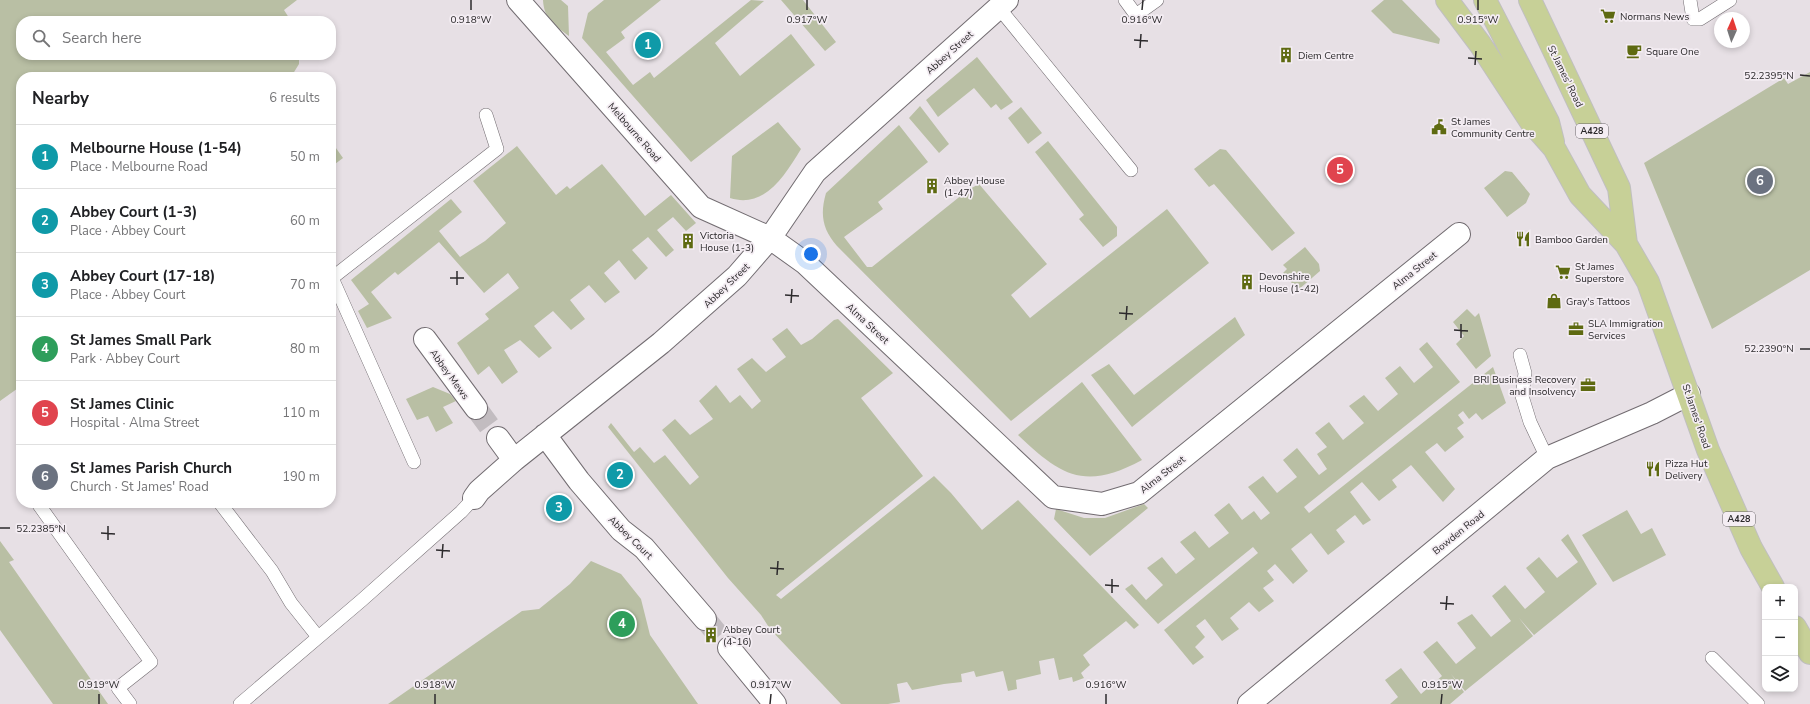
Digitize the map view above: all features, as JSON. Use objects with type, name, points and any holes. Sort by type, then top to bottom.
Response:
[{"type":"main road","name":"St James' Road","points":[[1447,0],[1480,44],[1531,122],[1554,148],[1580,195],[1626,244],[1648,282],[1708,450],[1751,548],[1771,584]]},
{"type":"main road","name":"St James' Road","points":[[1485,0],[1548,122],[1554,148]]},
{"type":"main road","name":"St James' Road","points":[[1530,0],[1619,188],[1626,244]]},
{"type":"main road","points":[[1798,632],[1809,649]]},
{"type":"street","name":"Melbourne Road","points":[[518,0],[701,207],[770,238]]},
{"type":"street","name":"Abbey Street","points":[[474,498],[479,491],[514,460],[660,344],[727,286],[770,238],[814,172],[1003,4]]},
{"type":"street","name":"Alma Street","points":[[770,238],[805,263],[1053,497],[1102,504],[1139,493],[1459,234]]},
{"type":"street","name":"Abbey Mews","points":[[425,339],[476,408]]},
{"type":"street","name":"Bowden Road","points":[[1249,704],[1547,458],[1652,413],[1689,394]]},
{"type":"street","name":"Abbey Court","points":[[545,435],[579,481],[621,530],[644,548],[705,619]]},
{"type":"street","points":[[498,438],[514,460]]},
{"type":"street","points":[[729,648],[775,704]]},
{"type":"lane","points":[[1125,0],[1136,15],[1157,0]]},
{"type":"lane","points":[[1690,0],[1693,19],[1700,18],[1730,0]]},
{"type":"lane","points":[[1003,4],[1131,170]]},
{"type":"lane","points":[[336,275],[497,149],[486,115]]},
{"type":"lane","points":[[336,287],[414,462]]},
{"type":"lane","points":[[1520,355],[1524,373],[1522,396],[1530,422],[1547,458]]},
{"type":"lane","points":[[240,704],[456,517],[474,498]]},
{"type":"lane","points":[[40,508],[151,662],[118,688],[130,704]]},
{"type":"lane","points":[[224,508],[272,571],[291,603],[318,637]]},
{"type":"lane","points":[[1712,658],[1758,704]]},
{"type":"green space","points":[[0,0],[297,0],[284,10],[288,16],[16,16],[16,60],[299,60],[299,64],[294,72],[16,72],[16,390],[0,401]]},
{"type":"green space","points":[[543,0],[561,0],[568,6],[569,36],[554,25],[548,17],[545,12]]},
{"type":"green space","points":[[604,0],[661,0],[621,32],[625,38],[606,52],[633,85],[650,72],[654,78],[751,0],[764,1],[715,43],[740,76],[791,34],[815,65],[691,162],[582,38],[588,13]]},
{"type":"green space","points":[[781,0],[803,0],[836,42],[825,51]]},
{"type":"green space","points":[[1384,0],[1402,0],[1440,39],[1439,44],[1393,33],[1371,11]]},
{"type":"green space","points":[[977,57],[1013,102],[1001,110],[996,104],[991,108],[974,88],[938,117],[926,100]]},
{"type":"green space","points":[[1810,72],[1810,270],[1712,329],[1644,163],[1784,78],[1788,84]]},
{"type":"green space","points":[[920,106],[949,144],[939,153],[909,118]]},
{"type":"green space","points":[[1021,107],[1042,133],[1028,144],[1008,118]]},
{"type":"green space","points":[[778,122],[801,149],[795,159],[781,179],[764,194],[754,199],[742,200],[730,198],[732,156]]},
{"type":"green space","points":[[899,125],[928,162],[878,202],[883,209],[844,237],[867,267],[872,267],[968,190],[979,184],[1047,264],[1011,295],[1030,318],[1167,209],[1209,263],[1011,421],[837,246],[828,234],[825,227],[823,208],[826,193]]},
{"type":"green space","points":[[1048,141],[1117,227],[1117,236],[1103,247],[1079,219],[1084,215],[1035,152]]},
{"type":"green space","points":[[517,146],[556,195],[567,186],[570,189],[602,164],[645,216],[671,195],[696,223],[686,231],[673,217],[657,230],[674,250],[666,257],[648,237],[632,250],[648,268],[635,280],[619,260],[604,273],[620,292],[605,303],[589,285],[570,300],[585,319],[571,330],[553,311],[534,326],[552,348],[539,358],[520,340],[504,350],[518,372],[502,384],[489,366],[478,375],[457,343],[489,319],[485,314],[519,288],[508,273],[484,293],[439,242],[398,275],[395,272],[371,292],[392,318],[367,328],[358,311],[369,304],[351,280],[451,199],[462,212],[439,231],[460,257],[485,241],[506,223],[473,181]]},
{"type":"green space","points":[[336,148],[343,158],[336,163]]},
{"type":"green space","points":[[1220,149],[1226,150],[1295,233],[1272,251],[1214,184],[1209,187],[1194,169]]},
{"type":"green space","points":[[1505,171],[1512,172],[1530,194],[1526,203],[1507,217],[1484,188]]},
{"type":"green space","points":[[1305,247],[1319,264],[1320,271],[1298,290],[1283,273],[1287,269],[1283,265]]},
{"type":"green space","points":[[1467,309],[1475,317],[1479,313],[1491,356],[1476,369],[1456,344],[1464,336],[1453,322]]},
{"type":"green space","points":[[1235,317],[1245,335],[1132,427],[1091,375],[1109,364],[1134,395]]},
{"type":"green space","points":[[838,319],[893,373],[861,398],[923,476],[776,595],[781,599],[934,476],[951,493],[982,530],[1018,500],[1139,625],[1134,629],[1126,621],[1083,655],[1090,665],[1081,673],[1084,678],[1073,682],[1072,677],[1059,680],[1054,658],[1039,661],[1041,674],[1016,680],[1017,689],[1008,691],[1003,671],[976,677],[974,671],[961,674],[962,682],[912,690],[907,682],[897,684],[900,702],[888,704],[841,704],[770,629],[761,615],[728,578],[608,427],[611,423],[634,452],[640,447],[654,463],[665,455],[690,485],[699,477],[662,430],[675,419],[690,435],[713,419],[699,401],[716,385],[730,403],[740,395],[752,409],[761,401],[737,369],[752,358],[766,372],[786,357],[772,339],[787,328],[801,345],[812,339],[834,320]]},
{"type":"green space","points":[[1427,342],[1460,382],[1304,507],[1309,513],[1493,367],[1506,403],[1482,420],[1476,413],[1469,419],[1463,411],[1458,415],[1464,423],[1457,428],[1464,437],[1445,452],[1437,443],[1425,452],[1455,489],[1443,502],[1411,465],[1392,480],[1397,487],[1379,501],[1362,482],[1350,492],[1371,520],[1363,525],[1355,515],[1336,530],[1345,542],[1328,555],[1311,533],[1291,549],[1308,571],[1293,584],[1275,564],[1267,571],[1274,580],[1263,588],[1274,601],[1259,612],[1249,602],[1230,618],[1239,629],[1222,641],[1205,619],[1196,626],[1205,637],[1195,647],[1204,657],[1193,665],[1164,630],[1258,553],[1253,547],[1158,624],[1125,589],[1132,584],[1146,600],[1163,585],[1147,568],[1162,557],[1176,574],[1195,559],[1180,542],[1195,531],[1209,548],[1229,533],[1214,515],[1229,503],[1242,520],[1254,511],[1261,520],[1270,513],[1248,487],[1263,476],[1277,493],[1297,477],[1283,460],[1297,448],[1319,475],[1327,469],[1317,454],[1327,447],[1315,433],[1329,422],[1343,440],[1364,423],[1349,406],[1364,395],[1378,411],[1398,394],[1385,378],[1400,366],[1414,383],[1433,367],[1419,349]]},
{"type":"green space","points":[[1082,382],[1142,460],[1122,470],[1105,475],[1089,477],[1061,469],[1048,461],[1018,435]]},
{"type":"green space","points":[[433,387],[450,394],[456,401],[443,407],[453,423],[436,432],[428,416],[417,420],[406,399]]},
{"type":"green space","points":[[1144,504],[1148,508],[1090,556],[1054,519],[1056,509],[1084,518],[1105,518]]},
{"type":"green space","points":[[1627,510],[1641,534],[1652,528],[1666,555],[1613,582],[1582,535]]},
{"type":"green space","points":[[1568,534],[1597,584],[1534,635],[1519,618],[1533,636],[1465,691],[1451,674],[1464,692],[1450,704],[1390,704],[1398,697],[1385,680],[1401,668],[1421,694],[1442,676],[1423,652],[1437,641],[1456,664],[1476,648],[1457,623],[1472,614],[1491,637],[1511,621],[1492,596],[1505,585],[1525,609],[1545,592],[1526,568],[1539,557],[1557,578],[1578,562],[1561,540]]},
{"type":"green space","points":[[0,541],[14,560],[9,562],[108,704],[53,704],[0,630]]},
{"type":"green space","points":[[591,561],[621,574],[641,599],[650,635],[698,704],[388,704],[522,611],[539,609],[570,584]]},
{"type":"tunnel","points":[[476,408],[498,438]]},
{"type":"tunnel","points":[[705,619],[729,648]]},
{"type":"place","name":"Normans News","points":[[1608,16]]},
{"type":"place","name":"Melbourne House (1-54)","points":[[648,45]]},
{"type":"place","name":"Square One","points":[[1634,51]]},
{"type":"place","name":"Diem Centre","points":[[1286,55]]},
{"type":"place","name":"St James Community Centre","points":[[1439,127]]},
{"type":"place","name":"St James Clinic","points":[[1340,170]]},
{"type":"place","name":"St James Parish Church","points":[[1760,181]]},
{"type":"place","name":"Abbey House (1-47)","points":[[932,186]]},
{"type":"place","name":"Bamboo Garden","points":[[1523,239]]},
{"type":"place","name":"Victoria House (1-3)","points":[[688,241]]},
{"type":"place","name":"St James Superstore","points":[[1563,272]]},
{"type":"place","name":"Devonshire House (1-42)","points":[[1247,282]]},
{"type":"place","name":"Gray's Tattoos","points":[[1554,301]]},
{"type":"place","name":"SLA Immigration Services","points":[[1576,329]]},
{"type":"place","name":"BRI Business Recovery and Insolvency","points":[[1588,385]]},
{"type":"place","name":"Pizza Hut Delivery","points":[[1653,469]]},
{"type":"place","name":"Abbey Court (1-3)","points":[[620,475]]},
{"type":"place","name":"Abbey Court (17-18)","points":[[559,508]]},
{"type":"place","name":"St James Small Park","points":[[622,624]]},
{"type":"place","name":"Abbey Court (4-16)","points":[[711,635]]}]
